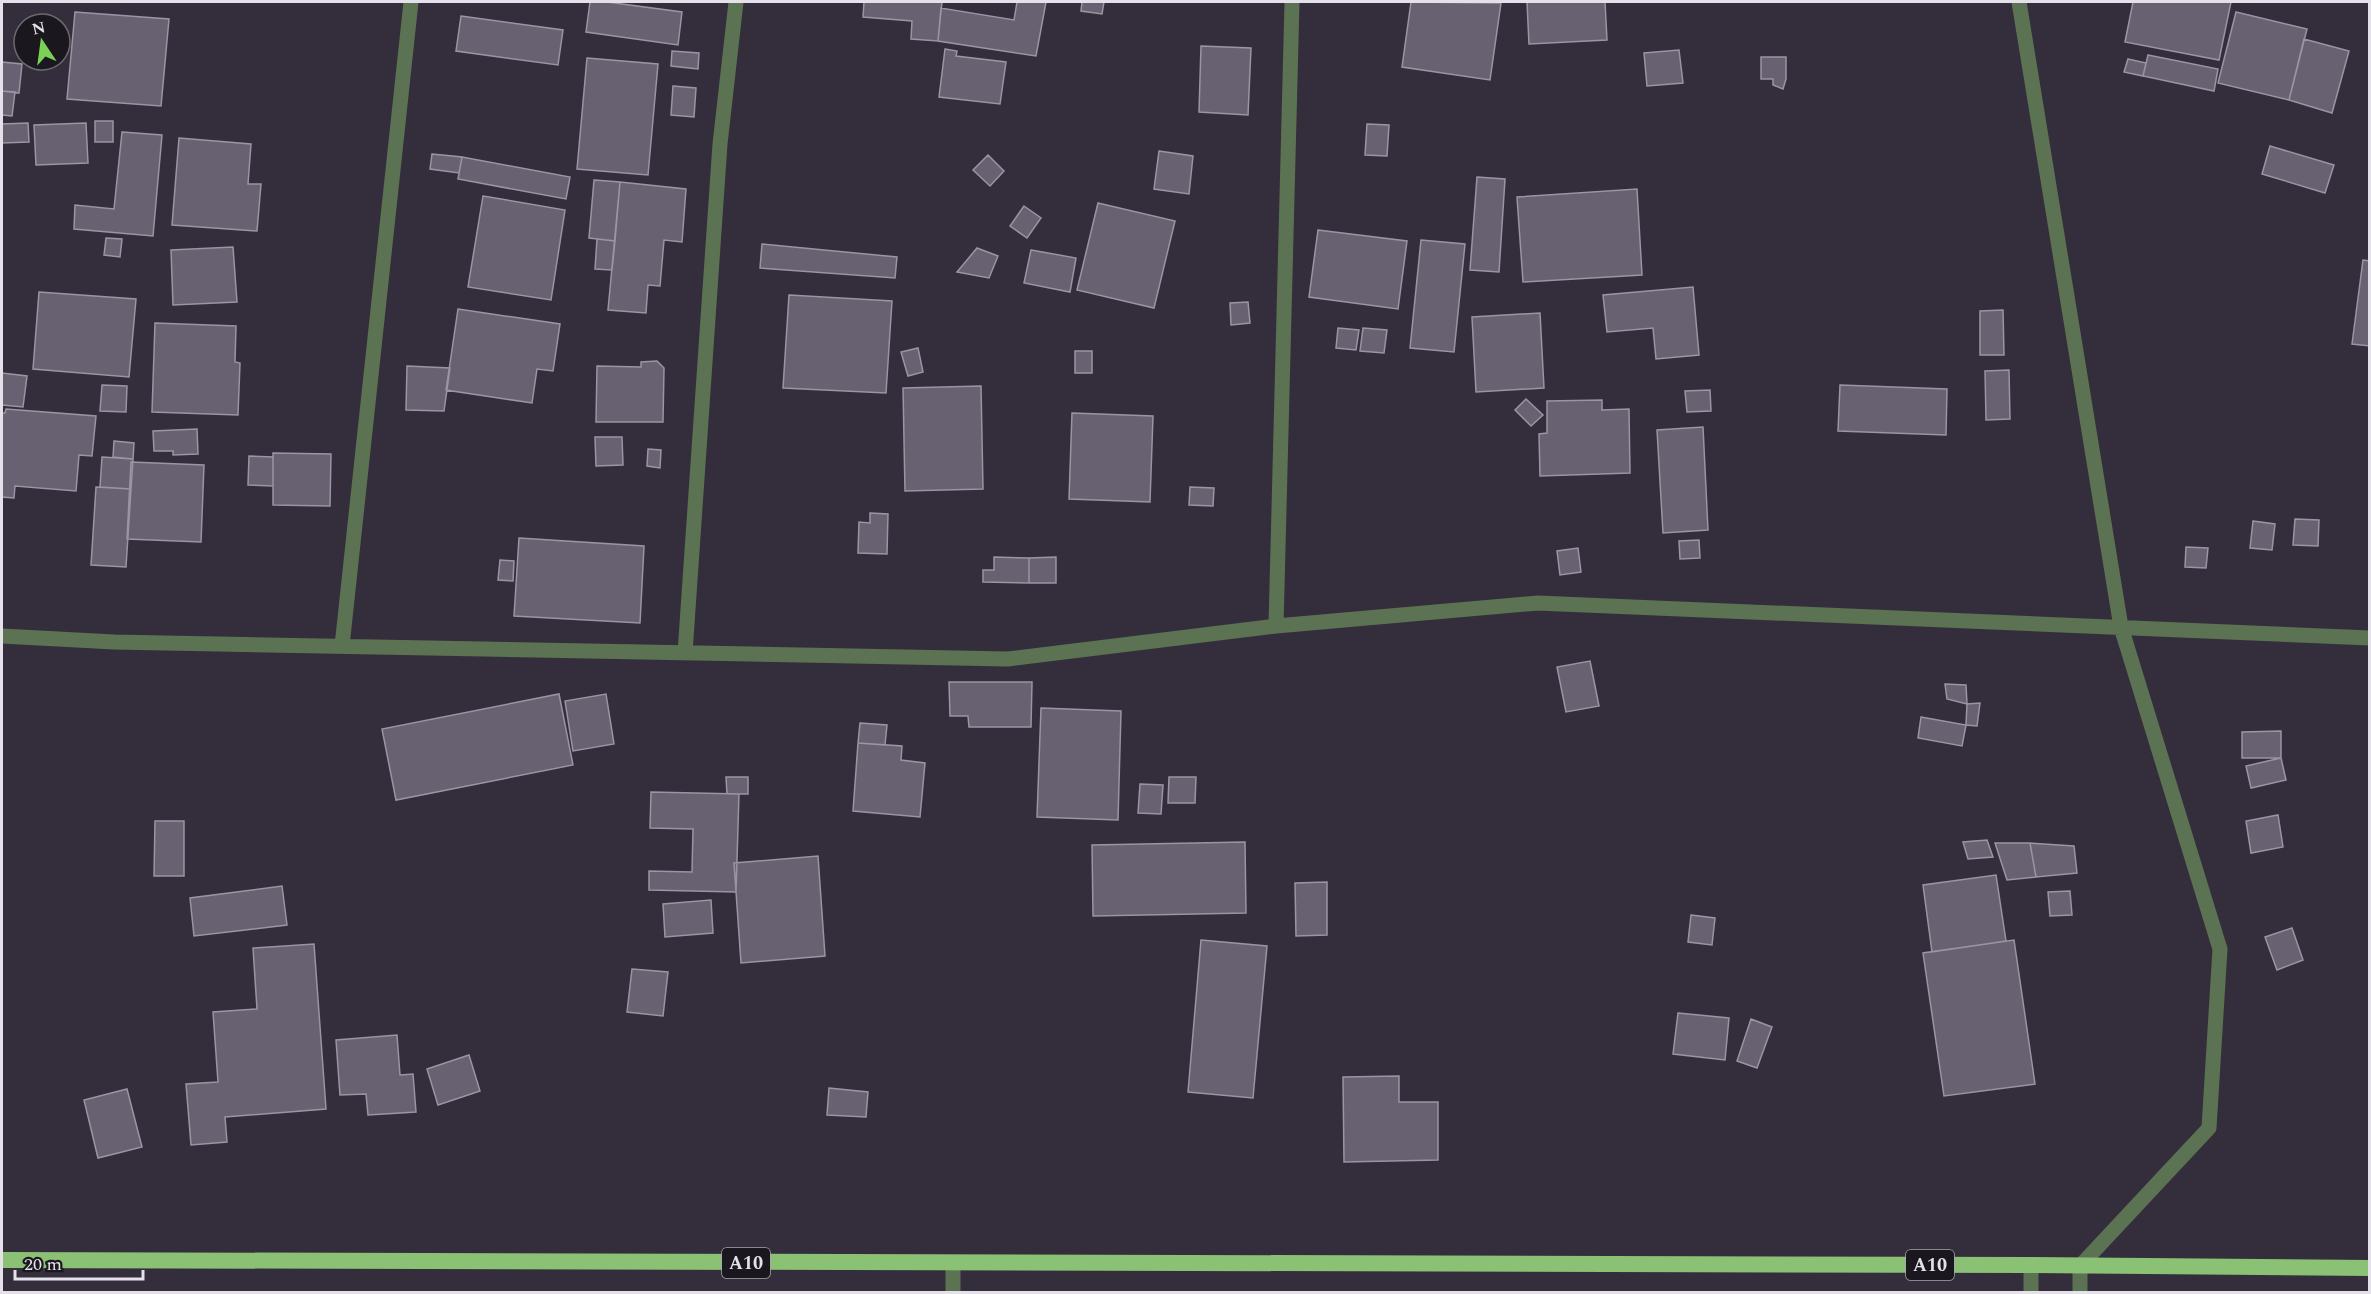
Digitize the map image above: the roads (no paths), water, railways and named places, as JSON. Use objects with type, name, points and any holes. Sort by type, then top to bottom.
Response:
[{"type":"highway","name":"A10","points":[[2,1260],[2031,1265],[2370,1268]]},
{"type":"street","points":[[342,646],[411,2]]},
{"type":"street","points":[[685,652],[720,144],[736,2]]},
{"type":"street","points":[[1276,626],[1292,2]]},
{"type":"street","points":[[2019,2],[2121,627],[2220,949],[2209,1128],[2080,1266],[2080,1293]]},
{"type":"street","points":[[2,636],[114,642],[1008,659],[1276,626],[1538,603],[2370,638]]},
{"type":"street","points":[[953,1264],[953,1293]]},
{"type":"street","points":[[2031,1265],[2031,1293]]}]
